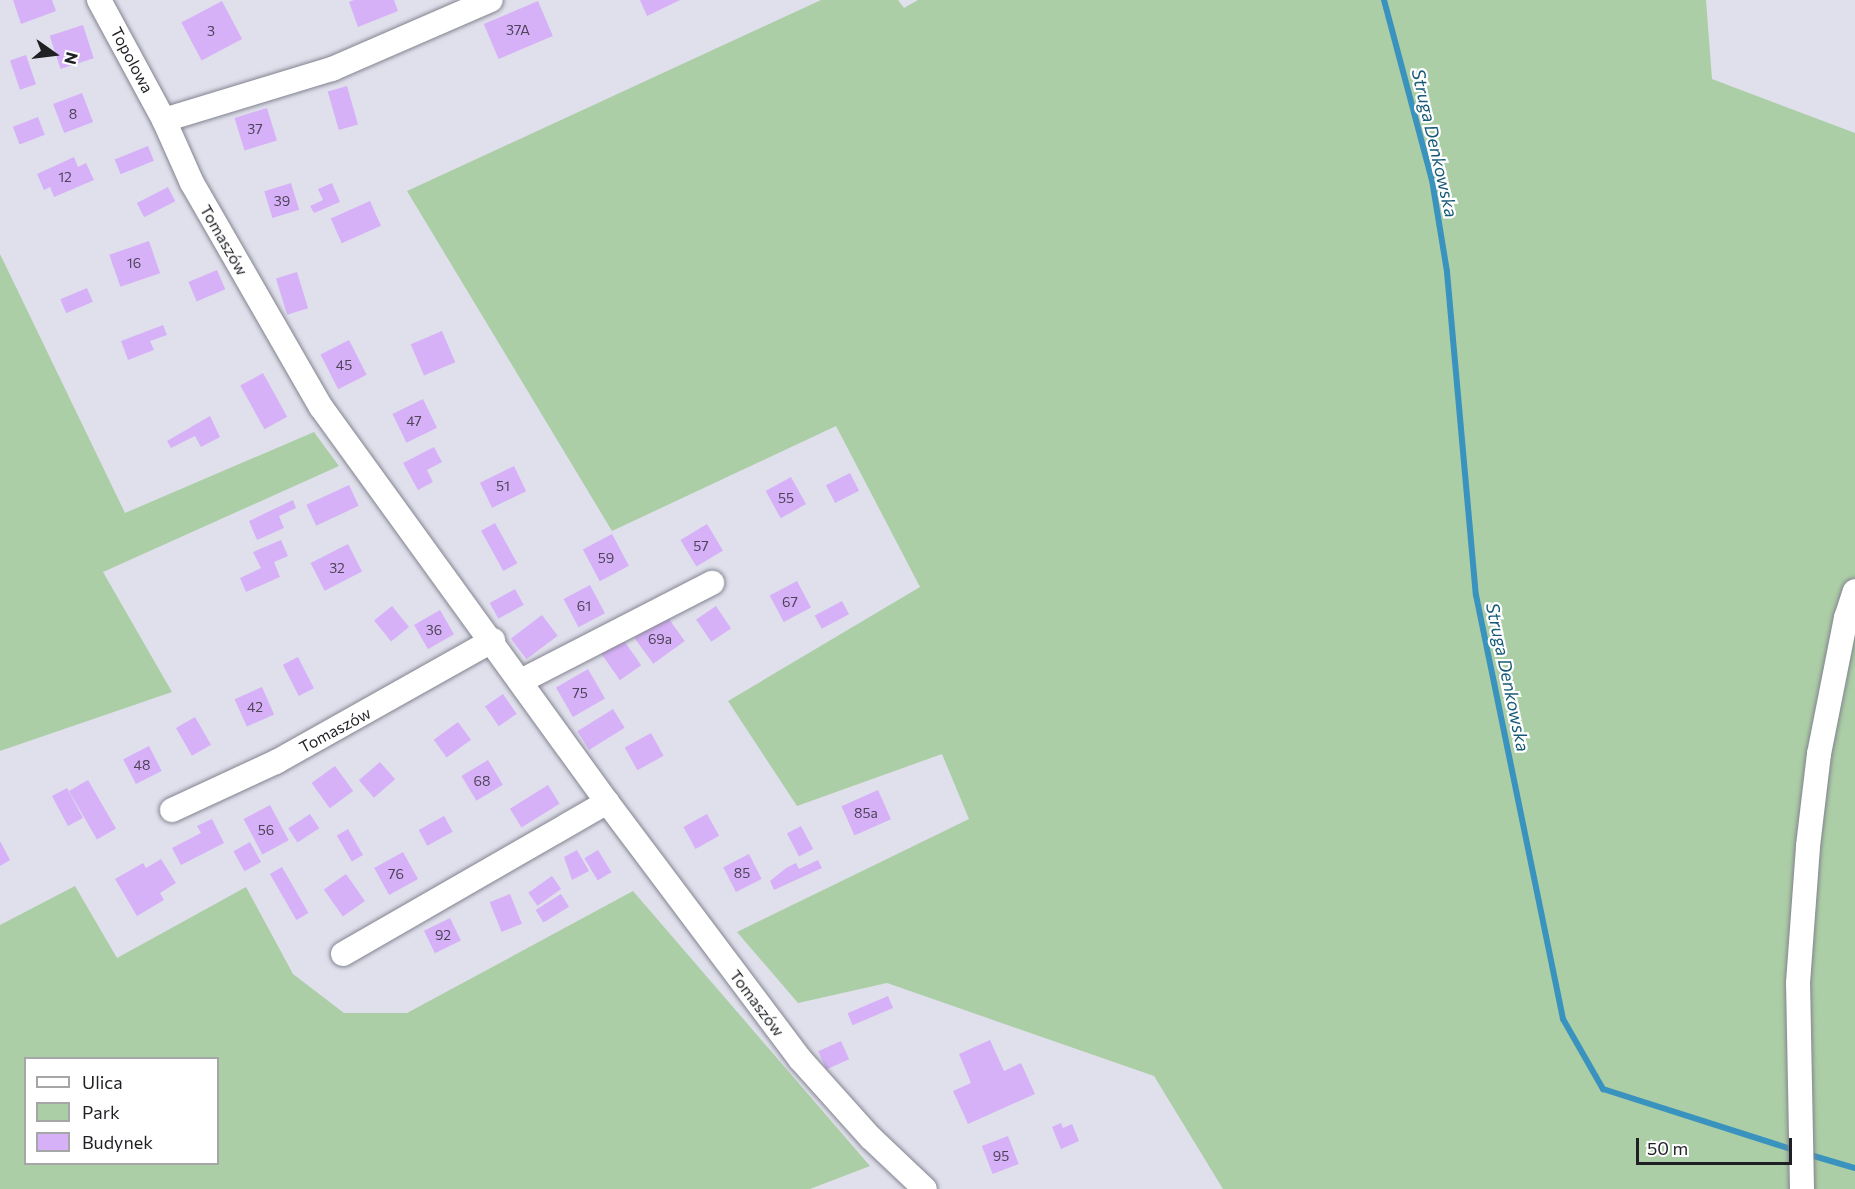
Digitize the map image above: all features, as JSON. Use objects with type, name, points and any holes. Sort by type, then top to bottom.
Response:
[{"type":"street","name":"Topolowa","points":[[99,0],[164,120]]},
{"type":"street","points":[[164,120],[332,69],[490,0]]},
{"type":"street","name":"Tomaszów","points":[[164,120],[192,183],[321,407],[493,640],[607,802],[800,1059],[871,1138],[925,1189]]},
{"type":"street","points":[[521,681],[712,583]]},
{"type":"street","points":[[1802,1189],[1797,983],[1811,823],[1819,754],[1855,591]]},
{"type":"street","name":"Tomaszów","points":[[172,810],[276,762],[493,640]]},
{"type":"street","points":[[343,954],[607,802]]},
{"type":"green space","points":[[821,0],[898,0],[904,8],[918,0],[1706,0],[1712,79],[1855,133],[1855,1189],[1223,1189],[1154,1076],[887,983],[798,1003],[737,932],[969,819],[942,754],[797,806],[728,701],[920,587],[836,426],[612,531],[407,191]]},
{"type":"green space","points":[[0,254],[125,513],[314,432],[339,466],[103,572],[172,692],[0,751]]},
{"type":"green space","points":[[75,886],[117,958],[246,887],[293,974],[344,1013],[407,1013],[633,891],[870,1166],[810,1189],[0,1189],[0,925]]},
{"type":"building","points":[[13,0],[52,0],[56,11],[21,24]]},
{"type":"building","points":[[394,0],[398,11],[358,27],[349,2]]},
{"type":"building","points":[[640,0],[680,0],[647,16]]},
{"type":"building","points":[[222,1],[242,39],[202,61],[181,23]]},
{"type":"building","points":[[538,1],[553,36],[499,59],[484,24]]},
{"type":"building","points":[[83,25],[94,58],[61,69],[50,36]]},
{"type":"building","points":[[26,55],[36,84],[20,90],[10,61]]},
{"type":"building","points":[[347,86],[358,124],[339,130],[328,92]]},
{"type":"building","points":[[82,93],[93,122],[64,133],[53,104]]},
{"type":"building","points":[[267,108],[277,141],[244,150],[234,118]]},
{"type":"building","points":[[38,117],[45,135],[20,144],[13,127]]},
{"type":"building","points":[[148,146],[154,161],[121,174],[115,159]]},
{"type":"building","points":[[74,157],[78,167],[86,163],[94,180],[54,197],[50,187],[44,190],[37,174]]},
{"type":"building","points":[[291,183],[299,210],[272,218],[264,191]]},
{"type":"building","points":[[332,183],[340,202],[314,213],[310,206],[323,200],[318,189]]},
{"type":"building","points":[[168,187],[175,201],[144,217],[137,203]]},
{"type":"building","points":[[370,201],[381,226],[342,243],[331,218]]},
{"type":"building","points":[[149,241],[160,273],[120,287],[109,255]]},
{"type":"building","points":[[217,270],[225,289],[197,301],[188,282]]},
{"type":"building","points":[[297,272],[308,308],[287,315],[276,278]]},
{"type":"building","points":[[87,288],[93,302],[66,313],[60,299]]},
{"type":"building","points":[[163,325],[167,335],[150,341],[154,350],[128,360],[121,341]]},
{"type":"building","points":[[442,331],[455,362],[424,376],[411,344]]},
{"type":"building","points":[[349,340],[367,375],[338,389],[320,355]]},
{"type":"building","points":[[263,373],[287,417],[265,429],[240,386]]},
{"type":"building","points":[[423,399],[437,428],[406,443],[392,414]]},
{"type":"building","points":[[210,416],[220,437],[201,447],[195,436],[171,448],[167,441]]},
{"type":"building","points":[[434,447],[442,462],[427,470],[433,482],[418,490],[403,463]]},
{"type":"building","points":[[514,466],[526,491],[492,508],[480,483]]},
{"type":"building","points":[[850,473],[859,491],[835,503],[826,485]]},
{"type":"building","points":[[791,477],[806,504],[781,518],[766,491]]},
{"type":"building","points":[[349,485],[359,506],[316,526],[306,505]]},
{"type":"building","points":[[293,500],[296,508],[279,516],[284,528],[257,540],[249,521]]},
{"type":"building","points":[[495,523],[517,563],[503,571],[481,531]]},
{"type":"building","points":[[707,524],[723,551],[696,567],[680,540]]},
{"type":"building","points":[[612,534],[629,566],[600,581],[583,549]]},
{"type":"building","points":[[281,540],[288,556],[274,562],[280,577],[246,592],[240,578],[261,568],[253,552]]},
{"type":"building","points":[[348,544],[362,572],[325,591],[311,563]]},
{"type":"building","points":[[797,581],[811,607],[784,622],[770,596]]},
{"type":"building","points":[[590,585],[605,613],[579,627],[564,599]]},
{"type":"building","points":[[515,589],[524,605],[498,619],[490,603]]},
{"type":"building","points":[[842,601],[849,614],[822,629],[815,616]]},
{"type":"building","points":[[392,606],[409,627],[391,641],[374,620]]},
{"type":"building","points":[[716,606],[731,628],[711,642],[696,619]]},
{"type":"building","points":[[440,610],[454,634],[428,649],[414,625]]},
{"type":"building","points":[[542,615],[558,636],[527,659],[511,638]]},
{"type":"building","points":[[666,615],[685,641],[653,664],[634,638]]},
{"type":"building","points":[[620,635],[641,665],[620,680],[599,650]]},
{"type":"building","points":[[298,657],[314,688],[299,696],[283,665]]},
{"type":"building","points":[[588,669],[605,698],[573,717],[556,688]]},
{"type":"building","points":[[262,687],[274,714],[247,727],[235,699]]},
{"type":"building","points":[[503,694],[517,714],[499,726],[485,707]]},
{"type":"building","points":[[613,709],[625,728],[589,750],[577,731]]},
{"type":"building","points":[[195,717],[211,745],[192,756],[176,728]]},
{"type":"building","points":[[458,722],[471,740],[447,757],[434,740]]},
{"type":"building","points":[[651,733],[664,756],[637,770],[625,748]]},
{"type":"building","points":[[149,746],[162,771],[136,784],[123,759]]},
{"type":"building","points":[[488,760],[503,785],[476,801],[461,776]]},
{"type":"building","points":[[380,762],[395,779],[374,798],[359,780]]},
{"type":"building","points":[[335,766],[353,791],[330,808],[312,783]]},
{"type":"building","points":[[88,780],[116,828],[97,839],[69,791]]},
{"type":"building","points":[[548,785],[560,804],[521,828],[510,809]]},
{"type":"building","points":[[67,788],[83,818],[68,826],[52,796]]},
{"type":"building","points":[[878,790],[891,819],[854,836],[841,806]]},
{"type":"building","points":[[270,805],[289,840],[262,854],[244,819]]},
{"type":"building","points":[[310,814],[319,828],[297,842],[288,828]]},
{"type":"building","points":[[707,814],[719,836],[696,849],[683,827]]},
{"type":"building","points":[[444,816],[453,832],[427,846],[419,830]]},
{"type":"building","points":[[212,819],[224,843],[181,865],[172,848],[201,833],[197,826]]},
{"type":"building","points":[[801,826],[813,849],[799,856],[787,834]]},
{"type":"building","points":[[348,829],[363,855],[352,861],[337,836]]},
{"type":"building","points":[[0,841],[10,860],[0,866]]},
{"type":"building","points":[[250,842],[261,862],[245,871],[233,851]]},
{"type":"building","points":[[577,850],[589,871],[572,880],[564,857]]},
{"type":"building","points":[[598,850],[611,872],[598,881],[584,858]]},
{"type":"building","points":[[403,852],[418,879],[389,895],[374,868]]},
{"type":"building","points":[[749,854],[762,879],[736,892],[723,867]]},
{"type":"building","points":[[161,859],[176,883],[160,893],[164,900],[137,916],[115,879],[143,863],[146,868]]},
{"type":"building","points":[[818,860],[822,868],[774,890],[770,881],[786,868],[796,863],[799,869]]},
{"type":"building","points":[[282,867],[308,913],[296,920],[270,874]]},
{"type":"building","points":[[346,874],[365,901],[343,917],[324,889]]},
{"type":"building","points":[[552,876],[561,889],[537,906],[528,893]]},
{"type":"building","points":[[510,894],[522,924],[502,932],[490,902]]},
{"type":"building","points":[[561,894],[569,907],[544,923],[536,910]]},
{"type":"building","points":[[450,918],[461,940],[435,953],[424,931]]},
{"type":"building","points":[[888,996],[893,1008],[853,1025],[847,1013]]},
{"type":"building","points":[[990,1040],[1004,1071],[1021,1063],[1035,1094],[968,1124],[953,1091],[971,1083],[959,1054]]},
{"type":"building","points":[[841,1041],[849,1059],[826,1069],[818,1051]]},
{"type":"building","points":[[1061,1123],[1063,1128],[1072,1124],[1079,1141],[1061,1149],[1052,1127]]},
{"type":"building","points":[[1008,1136],[1019,1164],[993,1174],[982,1146]]},
{"type":"waterway","name":"Struga Denkowska","points":[[1384,0],[1432,180],[1447,272],[1476,595],[1563,1019],[1603,1089],[1797,1151]]},
{"type":"waterway","name":"Struga Denkowska","points":[[1807,1154],[1855,1168]]}]
